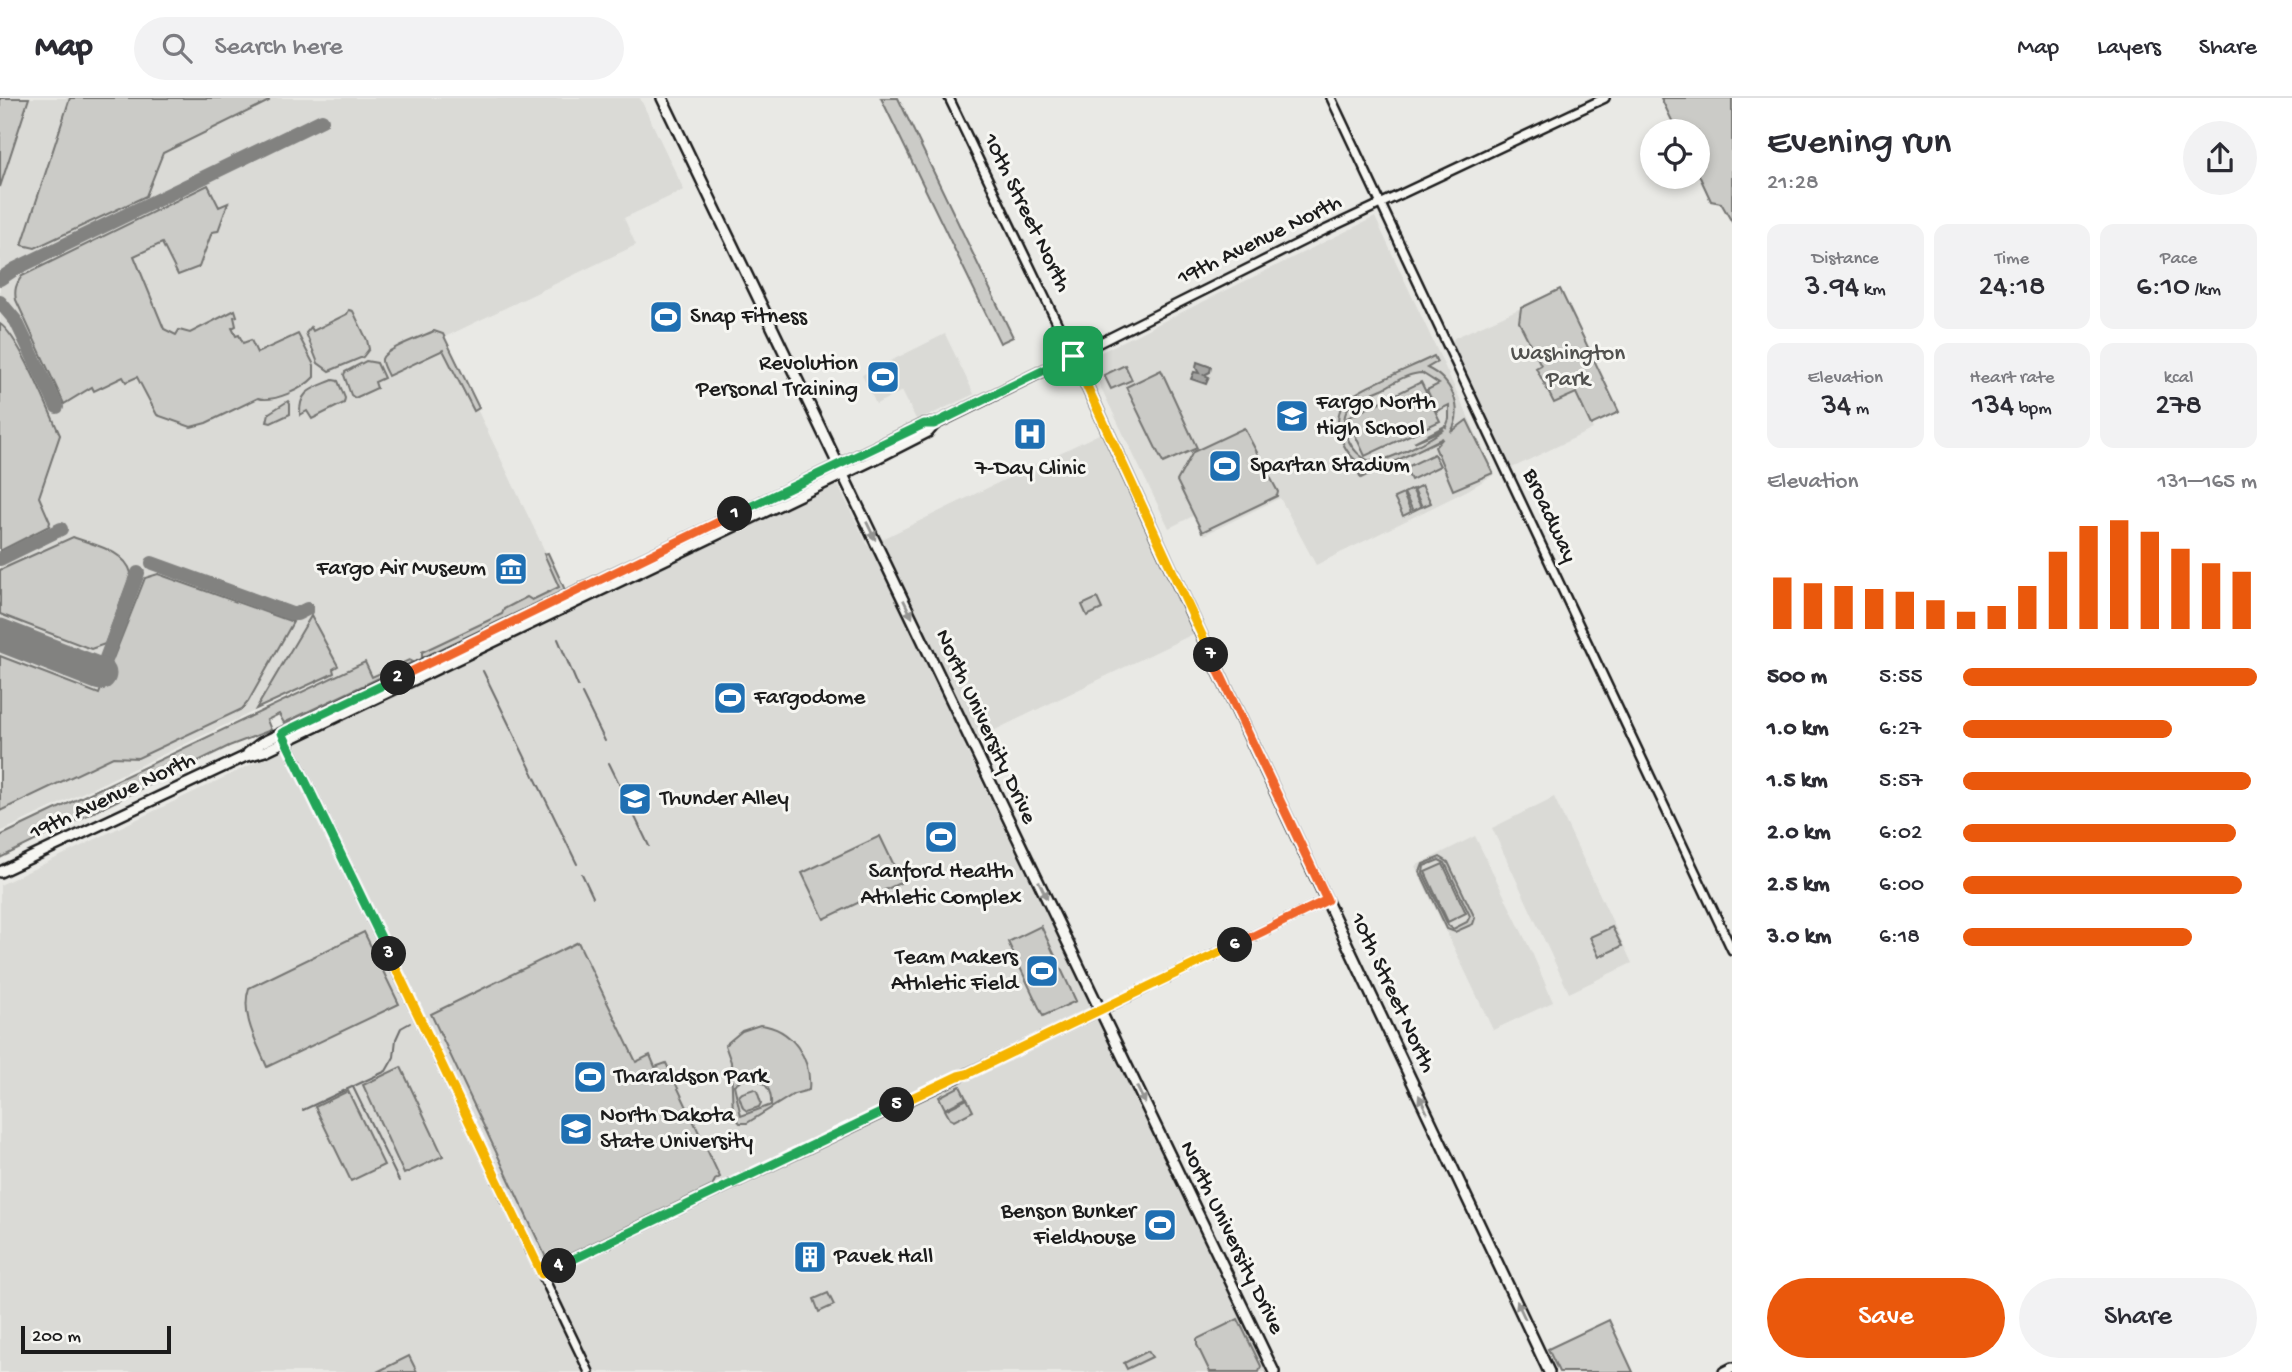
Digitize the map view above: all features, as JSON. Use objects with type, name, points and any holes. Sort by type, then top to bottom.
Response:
[{"type":"main road","name":"North University Drive","points":[[662,98],[1274,1372]]},
{"type":"main road","name":"19th Avenue North","points":[[284,737],[646,569],[841,470],[924,424],[934,424],[1073,356]]},
{"type":"main road","name":"10th Street North","points":[[1073,356],[1549,1372]]},
{"type":"main road","name":"19th Avenue North","points":[[0,872],[244,757],[265,751],[284,737],[694,534],[841,470]]},
{"type":"main road","points":[[646,569],[649,563],[694,541],[694,534]]},
{"type":"main road","points":[[1724,1372],[1732,1368]]},
{"type":"street","name":"10th Street North","points":[[949,98],[1073,356]]},
{"type":"street","name":"Broadway","points":[[1331,98],[1732,950]]},
{"type":"street","name":"19th Avenue North","points":[[1073,356],[1605,98]]},
{"type":"street","points":[[284,737],[590,1372]]},
{"type":"street","points":[[542,1274],[1327,900]]},
{"type":"shaded area","points":[[0,98],[640,98],[684,190],[624,218],[636,245],[443,338],[563,589],[339,699],[328,676],[0,832]]},
{"type":"shaded area","name":"Fargo North High School","points":[[1375,217],[1495,474],[1316,565],[1280,498],[1204,535],[1195,515],[1169,528],[1087,359]]},
{"type":"shaded area","points":[[1521,308],[1519,322],[1541,366],[1537,368],[1553,403],[1576,392],[1593,429],[1512,468],[1451,344],[1454,338]]},
{"type":"shaded area","points":[[945,334],[974,394],[917,421],[902,391],[876,404],[862,375]]},
{"type":"shaded area","points":[[1197,362],[1211,367],[1210,372],[1204,375],[1209,377],[1206,384],[1191,379],[1194,372],[1199,373]]},
{"type":"shaded area","name":"North Dakota State University","points":[[1101,433],[1195,633],[964,745],[1269,1372],[0,1372],[0,885],[837,483],[868,546]]},
{"type":"shaded area","points":[[1554,797],[1632,963],[1569,993],[1492,828]]},
{"type":"shaded area","points":[[1475,836],[1553,1002],[1493,1030],[1415,866]]},
{"type":"green space","points":[[0,98],[29,98],[0,187]]},
{"type":"green space","points":[[70,98],[268,98],[269,101],[163,153],[146,196],[35,248],[22,245]]},
{"type":"green space","points":[[881,98],[898,98],[1013,337],[1000,343]]},
{"type":"green space","points":[[1661,98],[1732,98],[1732,222],[1721,203],[1711,201],[1705,189],[1710,189],[1710,119],[1671,119]]},
{"type":"green space","points":[[208,185],[219,207],[228,203],[218,231],[212,232],[199,267],[178,275],[162,243],[134,256],[164,329],[176,335],[179,330],[190,333],[235,310],[236,326],[232,328],[236,336],[239,335],[243,343],[251,340],[257,353],[298,334],[314,365],[314,377],[288,394],[272,399],[258,398],[206,423],[191,427],[157,415],[137,377],[126,382],[123,377],[94,391],[92,387],[64,404],[16,300],[15,290],[20,279]]},
{"type":"green space","name":"Washington Park","points":[[1560,289],[1619,412],[1591,425],[1576,393],[1554,403],[1536,368],[1541,365],[1519,322],[1521,308]]},
{"type":"green space","points":[[349,310],[353,311],[369,349],[363,357],[329,371],[318,363],[306,333],[311,327],[313,331],[347,314]]},
{"type":"green space","points":[[0,324],[16,343],[60,435],[39,497],[50,522],[49,526],[0,551]]},
{"type":"green space","points":[[434,331],[443,334],[479,408],[474,411],[443,350],[388,376],[382,363],[384,355]]},
{"type":"green space","points":[[1434,356],[1437,362],[1427,368],[1443,379],[1456,404],[1457,413],[1451,432],[1467,420],[1493,473],[1453,490],[1435,447],[1443,438],[1361,478],[1358,472],[1368,467],[1349,453],[1339,432],[1338,418],[1343,404],[1371,385]],"holes":[[[1417,373],[1422,373],[1439,384],[1427,390],[1437,411],[1449,405],[1446,427],[1414,442],[1444,429],[1408,450],[1386,459],[1371,461],[1357,453],[1348,438],[1344,422],[1345,414],[1356,401]]]},
{"type":"green space","points":[[366,361],[377,363],[384,378],[375,382],[377,388],[355,398],[351,395],[344,375]]},
{"type":"green space","points":[[1125,365],[1132,380],[1111,389],[1104,375]]},
{"type":"green space","points":[[1161,370],[1197,448],[1163,463],[1126,387]]},
{"type":"green space","points":[[333,380],[338,381],[345,398],[344,403],[312,419],[307,411],[300,415],[304,395]]},
{"type":"green space","points":[[1421,382],[1440,421],[1365,456],[1347,418]]},
{"type":"green space","points":[[288,401],[290,414],[271,423],[267,422],[269,413]]},
{"type":"green space","name":"Spartan Stadium","points":[[1244,428],[1278,492],[1277,496],[1202,532],[1177,481],[1193,452]]},
{"type":"green space","points":[[1434,454],[1440,466],[1411,480],[1405,468]]},
{"type":"green space","points":[[1422,485],[1431,503],[1422,507],[1414,489]]},
{"type":"green space","points":[[1412,489],[1421,507],[1413,511],[1404,493]]},
{"type":"green space","points":[[1403,494],[1411,512],[1403,516],[1394,498]]},
{"type":"green space","points":[[73,537],[115,554],[128,565],[131,573],[105,644],[91,649],[0,614],[0,570]]},
{"type":"green space","points":[[548,553],[565,590],[422,658],[422,652],[502,614],[504,609],[527,597],[532,600],[559,587],[544,554]]},
{"type":"green space","points":[[158,574],[293,622],[248,702],[242,709],[138,758],[113,757],[0,811],[0,656],[99,694],[145,578]]},
{"type":"green space","points":[[1097,598],[1102,609],[1087,616],[1082,605]]},
{"type":"green space","points":[[311,616],[338,666],[333,669],[334,673],[256,709]]},
{"type":"green space","points":[[409,660],[413,662],[284,723],[279,714],[267,720],[271,730],[229,746],[0,858],[0,836],[365,662],[372,677]]},
{"type":"green space","points":[[880,836],[902,882],[824,919],[802,873]]},
{"type":"green space","points":[[1440,857],[1448,862],[1475,918],[1473,924],[1455,932],[1447,929],[1420,872],[1423,864]],"holes":[[[1439,860],[1445,863],[1470,916],[1467,922],[1453,929],[1448,925],[1423,873],[1424,866]]]},
{"type":"green space","points":[[1443,864],[1466,913],[1448,922],[1425,872]]},
{"type":"green space","name":"Team Makers Athletic Field","points":[[1041,926],[1076,1001],[1043,1016],[1008,942]]},
{"type":"green space","points":[[1612,927],[1622,946],[1599,957],[1590,937]]},
{"type":"green space","points":[[364,932],[399,1004],[267,1067],[248,1018],[249,988]]},
{"type":"green space","points":[[578,942],[636,1062],[650,1055],[655,1067],[666,1063],[720,1177],[712,1186],[549,1264],[431,1014]]},
{"type":"green space","points":[[760,1025],[782,1032],[798,1047],[809,1078],[809,1090],[794,1094],[747,1123],[740,1123],[733,1115],[731,1062],[725,1045],[742,1031]],"holes":[[[741,1080],[757,1080],[769,1091],[771,1105],[741,1116],[734,1085]]]},
{"type":"green space","points":[[401,1067],[443,1156],[404,1174],[363,1085]]},
{"type":"green space","points":[[960,1086],[966,1098],[945,1109],[939,1097]]},
{"type":"green space","points":[[754,1089],[761,1103],[759,1107],[747,1111],[743,1108],[739,1096]]},
{"type":"green space","points":[[348,1091],[384,1165],[351,1181],[315,1107]]},
{"type":"green space","points":[[967,1099],[973,1111],[954,1121],[950,1119],[945,1110]]},
{"type":"green space","points":[[828,1293],[834,1305],[819,1312],[814,1299]]},
{"type":"green space","points":[[1238,1319],[1261,1366],[1259,1372],[1210,1372],[1197,1345],[1197,1339]]},
{"type":"green space","points":[[1609,1320],[1633,1372],[1559,1372],[1548,1349]]},
{"type":"green space","points":[[1148,1351],[1152,1357],[1127,1369],[1124,1363]]},
{"type":"green space","points":[[409,1356],[417,1372],[377,1372]]},
{"type":"waterway","points":[[558,639],[578,686]]},
{"type":"waterway","points":[[483,671],[577,864]]},
{"type":"waterway","points":[[582,694],[605,741]]},
{"type":"waterway","points":[[609,763],[632,810]]},
{"type":"waterway","points":[[635,817],[649,846]]},
{"type":"waterway","points":[[582,874],[593,897]]},
{"type":"waterway","points":[[303,1110],[386,1071],[394,1057],[396,1039],[401,1028],[410,1023]]},
{"type":"waterway","points":[[353,1087],[399,1181]]},
{"type":"taxiway","points":[[0,279],[15,269],[322,120]]},
{"type":"taxiway","points":[[0,302],[16,321],[57,407]]},
{"type":"taxiway","points":[[0,559],[61,529]]},
{"type":"taxiway","points":[[152,563],[292,614],[307,609]]},
{"type":"taxiway","points":[[100,674],[138,573]]},
{"type":"runway","points":[[0,635],[100,674]]},
{"type":"place","name":"Snap Fitness","points":[[666,317]]},
{"type":"place","name":"Revolution Personal Training","points":[[883,377]]},
{"type":"place","name":"Fargo North High School","points":[[1292,416]]},
{"type":"place","name":"7-Day Clinic","points":[[1030,434]]},
{"type":"place","name":"Spartan Stadium","points":[[1225,466]]},
{"type":"place","name":"Fargo Air Museum","points":[[511,569]]},
{"type":"place","name":"Fargodome","points":[[730,698]]},
{"type":"place","name":"Thunder Alley","points":[[635,799]]},
{"type":"place","name":"Sanford Health Athletic Complex","points":[[941,837]]},
{"type":"place","name":"Team Makers Athletic Field","points":[[1042,971]]},
{"type":"place","name":"Tharaldson Park","points":[[590,1077]]},
{"type":"place","name":"North Dakota State University","points":[[576,1129]]},
{"type":"place","name":"Benson Bunker Fieldhouse","points":[[1160,1225]]},
{"type":"place","name":"Pavek Hall","points":[[810,1257]]},
{"type":"route","points":[[1073,356],[1327,900],[967,1074],[542,1274],[282,733],[924,424],[934,424],[1073,356]]}]
